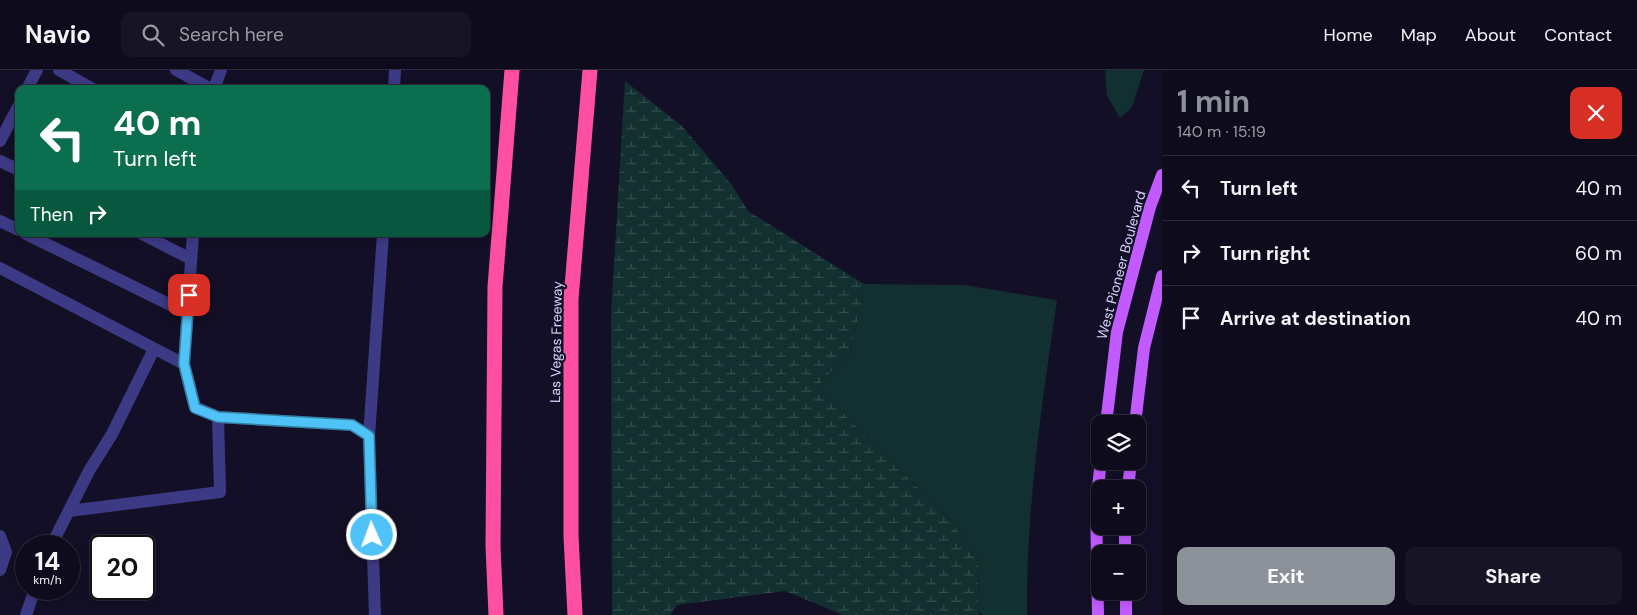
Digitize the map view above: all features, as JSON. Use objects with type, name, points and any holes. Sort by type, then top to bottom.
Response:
[{"type":"highway","points":[[496,615],[493,546],[494,287],[512,70]]},
{"type":"highway","name":"Las Vegas Freeway","points":[[575,615],[571,536],[571,299],[590,70]]},
{"type":"main road","name":"West Pioneer Boulevard","points":[[1107,415],[1117,332],[1150,207],[1162,175]]},
{"type":"main road","points":[[1136,415],[1144,348],[1162,276]]},
{"type":"main road","points":[[1098,615],[1096,504],[1100,470]]},
{"type":"main road","points":[[1126,600],[1126,615]]},
{"type":"lane","points":[[29,85],[37,70]]},
{"type":"lane","points":[[59,70],[87,85]]},
{"type":"lane","points":[[176,70],[205,85]]},
{"type":"lane","points":[[215,85],[221,70]]},
{"type":"lane","points":[[394,85],[395,70]]},
{"type":"lane","points":[[0,140],[15,112]]},
{"type":"lane","points":[[0,161],[15,168]]},
{"type":"lane","points":[[0,221],[15,228]]},
{"type":"lane","points":[[32,237],[187,314]]},
{"type":"lane","points":[[148,237],[191,259]]},
{"type":"lane","points":[[193,237],[184,364],[195,408],[218,417],[352,425],[369,436]]},
{"type":"lane","points":[[375,615],[369,436],[384,237]]},
{"type":"lane","points":[[0,268],[184,364]]},
{"type":"lane","points":[[57,535],[89,471],[112,434],[154,349]]},
{"type":"lane","points":[[69,511],[220,492],[218,417]]},
{"type":"lane","points":[[0,536],[6,552],[0,570]]},
{"type":"lane","points":[[26,615],[31,600]]},
{"type":"green space","points":[[1105,70],[1144,70],[1132,107],[1120,118],[1107,96]]},
{"type":"green space","points":[[625,81],[682,126],[732,185],[748,211],[864,284],[859,317],[849,352],[817,387],[951,521],[978,561],[979,615],[843,615],[785,591],[677,605],[670,615],[612,615],[611,314]]},
{"type":"green space","points":[[864,284],[964,285],[1057,300],[1032,496],[1027,575],[1027,615],[983,615],[979,612],[978,561],[951,521],[817,387],[849,352],[859,317]]},
{"type":"route","points":[[189,295],[184,364],[195,408],[218,417],[352,425],[369,436],[372,535]]}]
